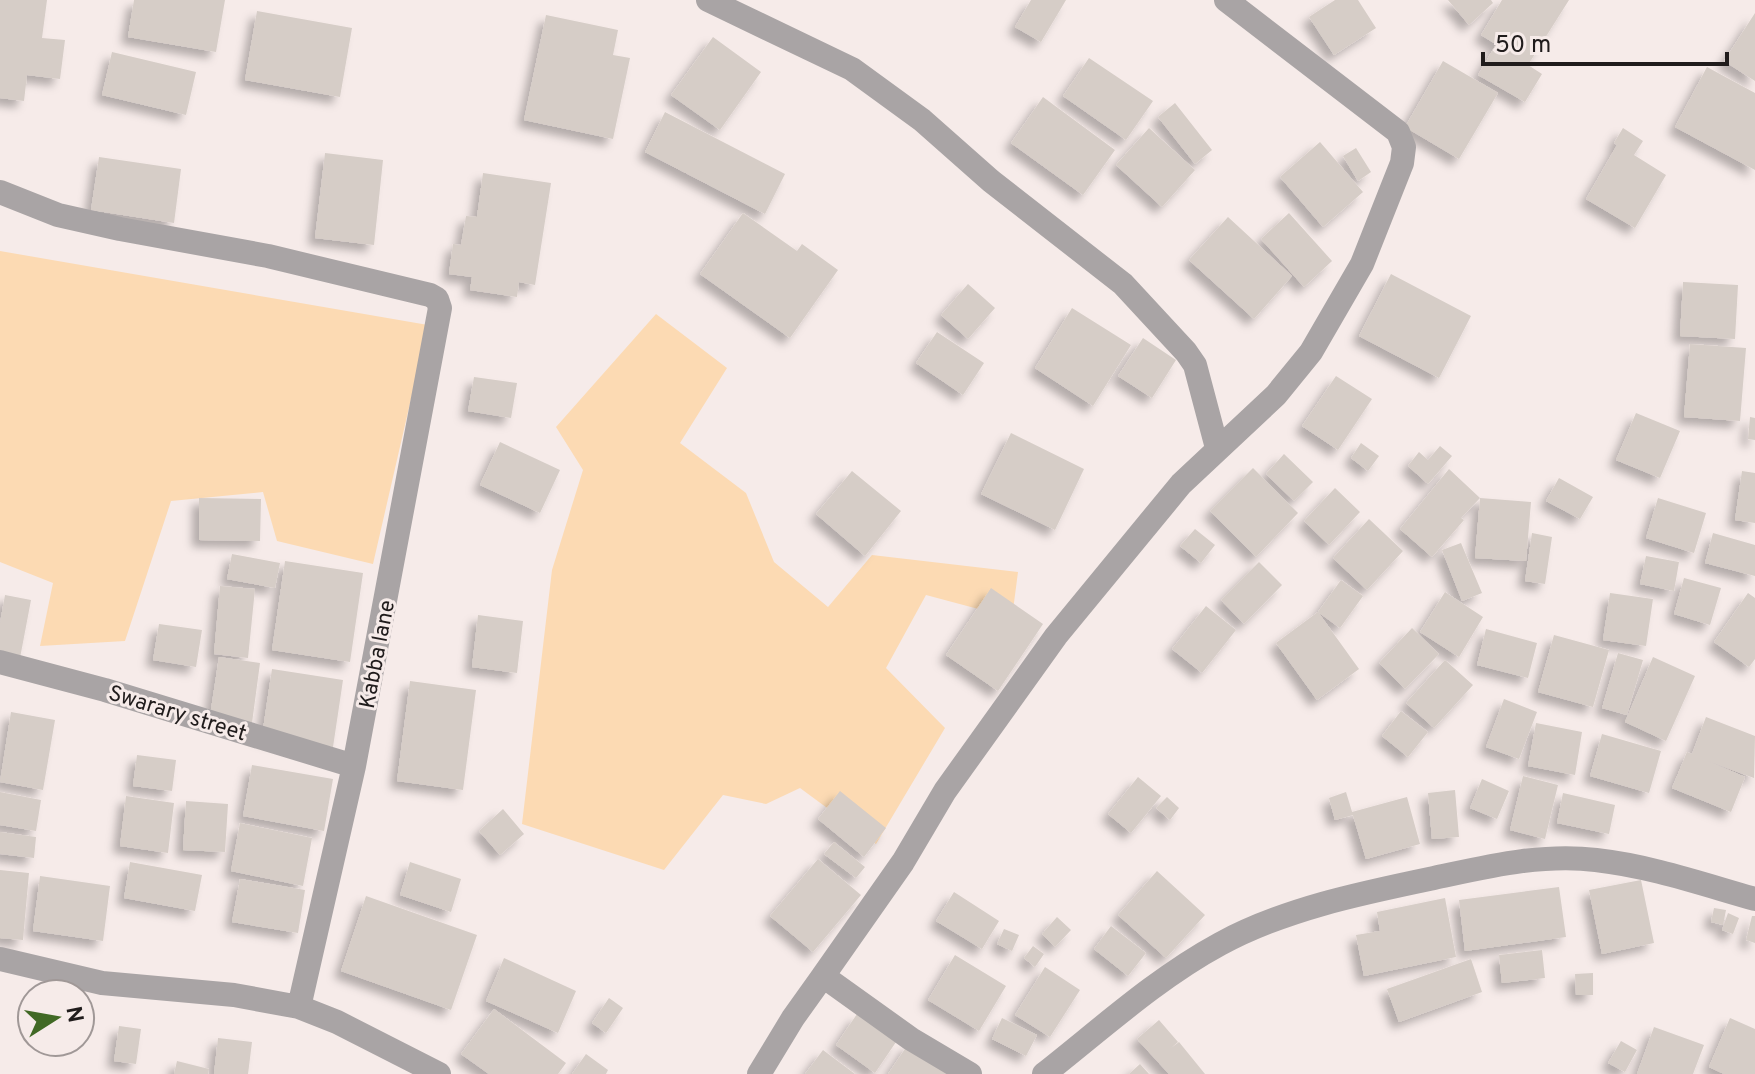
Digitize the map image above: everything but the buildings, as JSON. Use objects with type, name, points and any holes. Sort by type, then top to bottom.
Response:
[{"type":"street","points":[[708,0],[852,69],[922,120],[991,181],[1123,284],[1195,365],[1217,448]]},
{"type":"street","points":[[759,1074],[793,1018],[903,862],[945,791],[1056,636],[1171,495],[1276,395],[1311,352],[1362,264],[1397,177],[1404,147],[1398,132],[1226,0]]},
{"type":"street","name":"Kabba lane","points":[[0,192],[58,215],[268,256],[437,299],[440,308],[354,766],[299,1007]]},
{"type":"street","name":"Swarary street","points":[[0,662],[105,690],[354,766]]},
{"type":"street","points":[[1044,1074],[1149,992],[1220,944],[1282,917],[1404,884],[1478,868],[1546,859],[1593,859],[1643,867],[1755,899]]},
{"type":"street","points":[[0,959],[102,983],[234,995],[299,1007],[337,1022],[439,1074]]},
{"type":"street","points":[[823,976],[911,1039],[970,1074]]},
{"type":"shaded area","points":[[0,251],[428,325],[373,564],[277,541],[263,492],[171,501],[125,641],[40,646],[53,583],[0,562]]},
{"type":"shaded area","points":[[656,314],[727,368],[680,443],[746,493],[774,562],[828,607],[872,555],[1018,572],[1012,618],[926,595],[886,668],[945,728],[876,844],[800,788],[766,804],[723,795],[664,870],[522,824],[552,570],[583,470],[556,427]]}]
